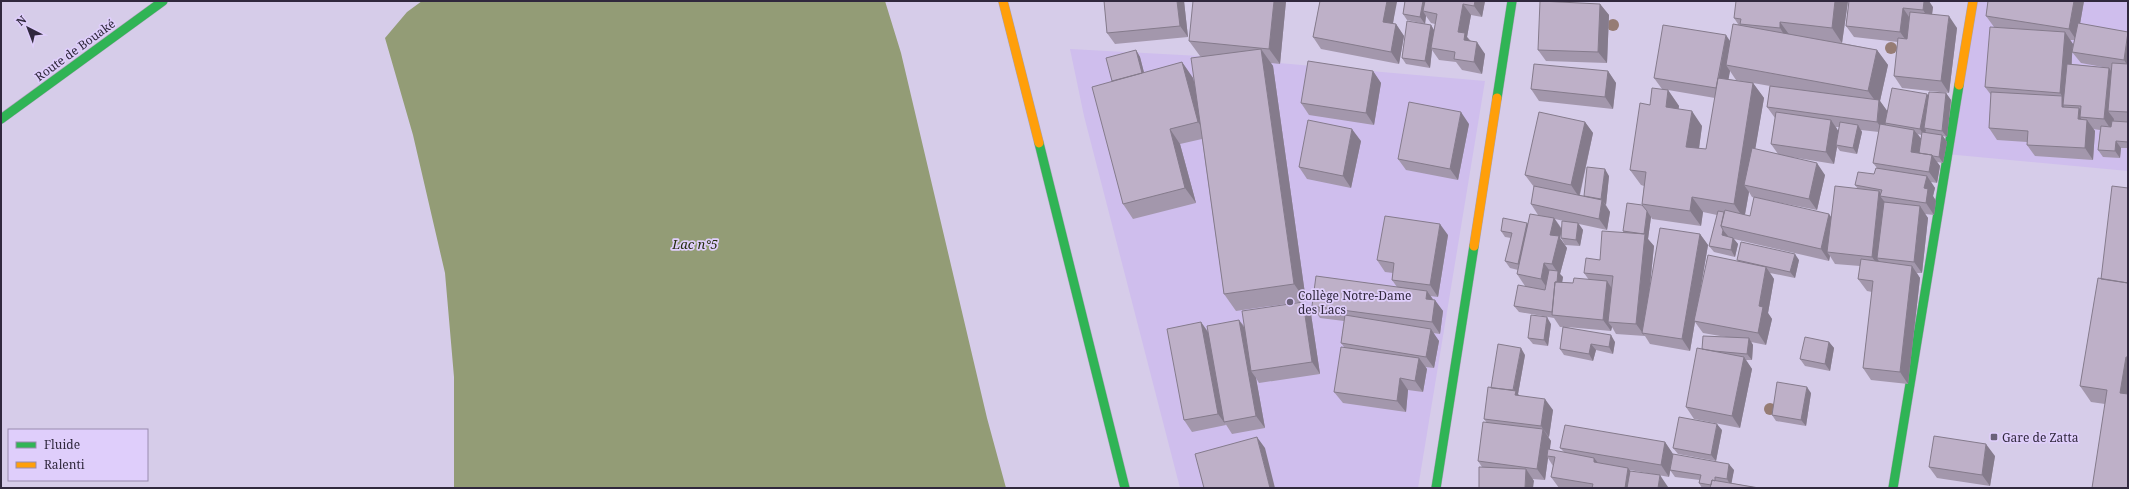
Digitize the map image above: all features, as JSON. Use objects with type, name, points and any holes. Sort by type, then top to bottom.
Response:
[{"type":"main road","name":"Route de Bouaké","points":[[1,119],[163,1]]},
{"type":"main road","points":[[1004,1],[1125,488]]},
{"type":"main road","points":[[1436,488],[1512,1]]},
{"type":"main road","points":[[1893,488],[1972,1]]},
{"type":"shaded area","points":[[1973,1],[2128,1],[2128,171],[1946,154]]},
{"type":"shaded area","name":"Collège Notre-Dame des Lacs","points":[[1070,49],[1200,56],[1485,81],[1418,488],[1180,488],[1084,116]]},
{"type":"water","name":"Lac n°5","points":[[422,1],[885,1],[901,53],[987,418],[1006,488],[454,488],[454,377],[445,273],[413,135],[385,38],[407,12]]},
{"type":"building","points":[[1104,1],[1177,1],[1180,26],[1107,33]]},
{"type":"building","points":[[1193,1],[1274,1],[1269,49],[1189,41]]},
{"type":"building","points":[[1320,1],[1387,1],[1383,22],[1396,24],[1391,52],[1313,37]]},
{"type":"building","points":[[1405,1],[1423,1],[1420,17],[1403,14]]},
{"type":"building","points":[[1425,1],[1475,1],[1474,6],[1463,4],[1458,32],[1465,33],[1464,40],[1477,42],[1474,62],[1454,59],[1455,52],[1431,48],[1437,14],[1423,11]]},
{"type":"building","points":[[1540,1],[1600,4],[1598,52],[1538,50]]},
{"type":"building","points":[[1736,1],[1835,1],[1832,28],[1780,22],[1780,28],[1740,24],[1741,19],[1734,18]]},
{"type":"building","points":[[1849,1],[1924,1],[1923,10],[1903,8],[1900,32],[1846,26]]},
{"type":"building","points":[[1988,1],[2074,1],[2069,29],[1986,16]]},
{"type":"building","points":[[1910,12],[1949,16],[1941,81],[1894,76],[1898,38],[1907,39]]},
{"type":"building","points":[[1407,21],[1431,25],[1425,61],[1402,58]]},
{"type":"building","points":[[2078,23],[2128,32],[2124,60],[2072,52]]},
{"type":"building","points":[[1733,24],[1877,50],[1868,91],[1726,65]]},
{"type":"building","points":[[1663,25],[1726,35],[1716,88],[1654,78]]},
{"type":"building","points":[[1990,27],[2065,32],[2060,93],[1985,87]]},
{"type":"building","points":[[1261,49],[1294,284],[1224,294],[1191,58]]},
{"type":"building","points":[[1136,50],[1142,73],[1112,81],[1106,58]]},
{"type":"building","points":[[1308,61],[1373,71],[1366,113],[1301,103]]},
{"type":"building","points":[[1182,62],[1198,122],[1170,129],[1185,188],[1123,204],[1092,87]]},
{"type":"building","points":[[2112,63],[2128,64],[2128,112],[2108,111]]},
{"type":"building","points":[[1534,64],[1608,71],[1605,97],[1531,89]]},
{"type":"building","points":[[2067,64],[2109,68],[2104,119],[2080,117],[2081,106],[2063,105]]},
{"type":"building","points":[[1718,78],[1753,83],[1734,204],[1692,197],[1690,211],[1642,204],[1646,172],[1630,170],[1640,103],[1650,105],[1652,88],[1668,90],[1666,107],[1692,111],[1686,147],[1706,149]]},
{"type":"building","points":[[1770,86],[1879,100],[1877,122],[1767,107]]},
{"type":"building","points":[[1892,88],[1927,94],[1920,129],[1885,123]]},
{"type":"building","points":[[1929,92],[1946,93],[1942,131],[1924,128]]},
{"type":"building","points":[[1991,92],[2062,96],[2062,107],[2079,108],[2078,119],[2087,120],[2085,148],[2027,145],[2028,131],[1989,128]]},
{"type":"building","points":[[1409,102],[1461,112],[1450,169],[1398,159]]},
{"type":"building","points":[[1539,112],[1585,122],[1571,185],[1525,175]]},
{"type":"building","points":[[1776,112],[1831,120],[1826,152],[1771,144]]},
{"type":"building","points":[[1308,120],[1352,129],[1343,176],[1299,167]]},
{"type":"building","points":[[2112,121],[2128,122],[2128,142],[2116,141],[2115,151],[2098,150],[2101,126],[2111,127]]},
{"type":"building","points":[[1840,122],[1858,125],[1853,148],[1836,145]]},
{"type":"building","points":[[1880,124],[1914,130],[1911,152],[1932,155],[1929,172],[1873,163]]},
{"type":"building","points":[[1922,132],[1942,135],[1939,157],[1919,153]]},
{"type":"building","points":[[1752,148],[1817,163],[1809,199],[1744,185]]},
{"type":"building","points":[[1587,167],[1605,169],[1601,199],[1584,196]]},
{"type":"building","points":[[1876,168],[1927,176],[1924,188],[1928,189],[1926,203],[1880,196],[1882,190],[1855,185],[1858,172],[1874,174]]},
{"type":"building","points":[[1534,186],[1602,200],[1599,219],[1531,204]]},
{"type":"building","points":[[1835,186],[1879,191],[1872,257],[1827,252]]},
{"type":"building","points":[[2112,186],[2128,188],[2128,283],[2101,279]]},
{"type":"building","points":[[1754,197],[1829,214],[1821,249],[1721,226],[1725,210],[1750,216]]},
{"type":"building","points":[[1884,202],[1920,206],[1914,262],[1877,258]]},
{"type":"building","points":[[1627,203],[1642,205],[1647,211],[1644,234],[1623,231]]},
{"type":"building","points":[[1718,211],[1724,212],[1721,226],[1723,230],[1722,235],[1733,238],[1731,250],[1709,246]]},
{"type":"building","points":[[1530,214],[1554,218],[1550,235],[1559,236],[1552,264],[1544,263],[1541,279],[1517,274]]},
{"type":"building","points":[[1385,216],[1440,224],[1430,285],[1392,280],[1394,263],[1377,260]]},
{"type":"building","points":[[1503,218],[1527,223],[1518,264],[1505,261],[1512,233],[1501,231]]},
{"type":"building","points":[[1562,221],[1578,223],[1576,240],[1561,238]]},
{"type":"building","points":[[1660,228],[1700,234],[1682,339],[1642,333]]},
{"type":"building","points":[[1602,231],[1645,234],[1636,324],[1608,322],[1613,276],[1584,273],[1586,258],[1600,260]]},
{"type":"building","points":[[1741,242],[1795,254],[1790,272],[1737,260]]},
{"type":"building","points":[[1708,255],[1766,267],[1759,306],[1763,307],[1758,333],[1694,321]]},
{"type":"building","points":[[1861,259],[1912,266],[1900,372],[1863,368],[1873,281],[1858,279]]},
{"type":"building","points":[[1549,270],[1558,271],[1557,282],[1555,282],[1552,312],[1514,306],[1518,285],[1545,290]]},
{"type":"building","points":[[1316,276],[1427,291],[1426,299],[1435,300],[1432,322],[1312,306]]},
{"type":"building","points":[[1574,278],[1607,281],[1603,320],[1552,315],[1555,282],[1573,283]]},
{"type":"building","points":[[2098,278],[2128,283],[2128,357],[2126,357],[2120,393],[2128,394],[2128,488],[2092,488],[2107,390],[2080,386]]},
{"type":"building","points":[[1303,302],[1312,362],[1251,371],[1242,311]]},
{"type":"building","points":[[1345,315],[1431,329],[1426,357],[1341,343]]},
{"type":"building","points":[[1531,315],[1547,317],[1544,340],[1528,338]]},
{"type":"building","points":[[1239,320],[1256,416],[1224,422],[1207,326]]},
{"type":"building","points":[[1201,322],[1218,414],[1184,420],[1167,329]]},
{"type":"building","points":[[1563,327],[1611,335],[1609,347],[1591,344],[1589,354],[1560,349]]},
{"type":"building","points":[[1703,336],[1749,338],[1747,354],[1702,349]]},
{"type":"building","points":[[1805,337],[1829,342],[1825,364],[1800,359]]},
{"type":"building","points":[[1498,344],[1521,348],[1513,390],[1491,388]]},
{"type":"building","points":[[1341,347],[1419,358],[1415,381],[1400,378],[1397,401],[1334,392]]},
{"type":"building","points":[[1697,348],[1744,357],[1732,416],[1686,407]]},
{"type":"building","points":[[1777,382],[1807,387],[1801,420],[1772,415]]},
{"type":"building","points":[[1488,387],[1516,391],[1515,395],[1545,399],[1541,426],[1484,419]]},
{"type":"building","points":[[1679,417],[1717,424],[1711,455],[1673,448]]},
{"type":"building","points":[[1483,422],[1543,429],[1537,469],[1478,461]]},
{"type":"building","points":[[1565,425],[1665,442],[1661,465],[1560,448]]},
{"type":"building","points":[[1934,436],[1986,444],[1982,475],[1929,467]]},
{"type":"building","points":[[1257,437],[1270,488],[1204,488],[1195,454]]},
{"type":"building","points":[[1548,449],[1594,458],[1594,462],[1628,468],[1625,488],[1592,488],[1593,484],[1551,477],[1555,457],[1547,456]]},
{"type":"building","points":[[1673,454],[1729,464],[1727,479],[1715,477],[1715,481],[1712,480],[1711,485],[1699,483],[1701,475],[1670,470]]},
{"type":"building","points":[[1479,467],[1526,469],[1525,488],[1479,488]]},
{"type":"building","points":[[1630,471],[1660,475],[1658,488],[1627,488]]},
{"type":"building","points":[[1712,480],[1759,488],[1710,488]]},
{"type":"traffic: fast","points":[[1,119],[163,1]]},
{"type":"traffic: fast","points":[[1497,98],[1512,1]]},
{"type":"traffic: fast","points":[[1893,488],[1959,85]]},
{"type":"traffic: fast","points":[[1039,143],[1125,488]]},
{"type":"traffic: fast","points":[[1436,488],[1474,246]]},
{"type":"traffic: slow","points":[[1003,1],[1039,143]]},
{"type":"traffic: slow","points":[[1959,85],[1973,1]]},
{"type":"traffic: slow","points":[[1474,246],[1497,98]]},
{"type":"place","name":"Collège Notre-Dame des Lacs","points":[[1290,302]]},
{"type":"place","name":"Gare de Zatta","points":[[1994,437]]}]
